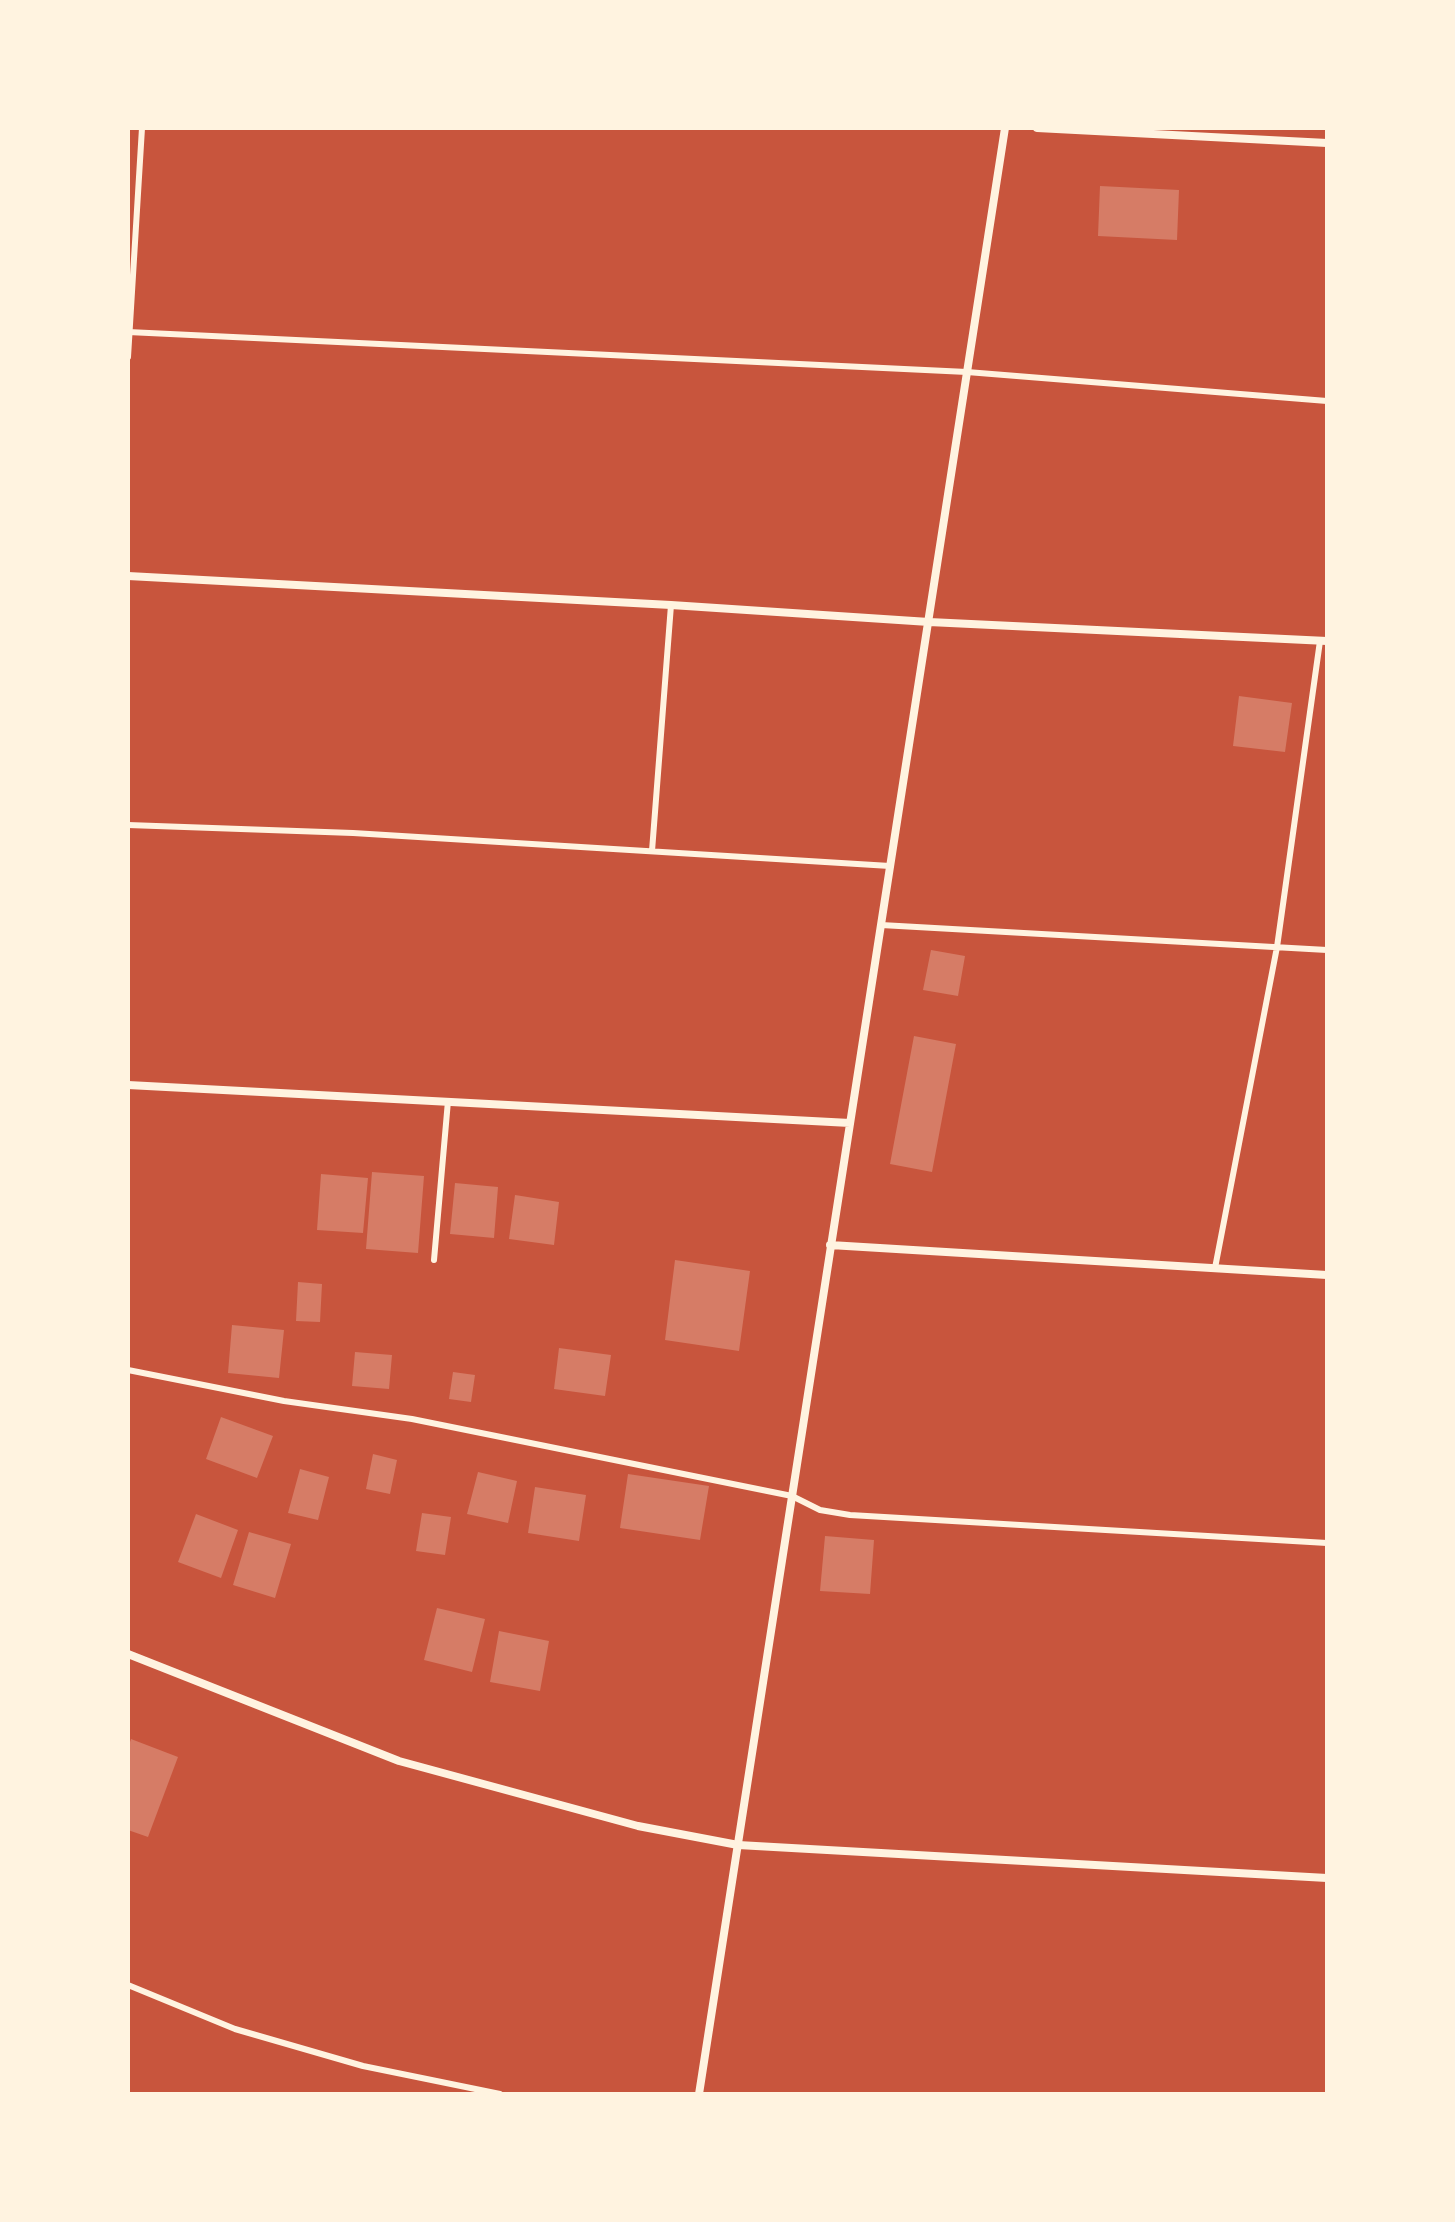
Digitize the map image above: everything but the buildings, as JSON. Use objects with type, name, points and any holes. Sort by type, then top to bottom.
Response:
[{"type":"street","points":[[699,2094],[1005,128]]},
{"type":"street","points":[[1037,128],[1327,143]]},
{"type":"street","points":[[128,576],[929,622],[1324,641]]},
{"type":"street","points":[[128,1085],[850,1123]]},
{"type":"street","points":[[830,1245],[1327,1275]]},
{"type":"street","points":[[128,1654],[399,1761],[638,1826],[738,1845],[1327,1878]]},
{"type":"lane","points":[[128,357],[142,128]]},
{"type":"lane","points":[[129,332],[967,372],[1327,401]]},
{"type":"lane","points":[[652,851],[671,605]]},
{"type":"lane","points":[[1215,1268],[1277,947],[1324,641]]},
{"type":"lane","points":[[128,825],[353,833],[890,866]]},
{"type":"lane","points":[[881,925],[1327,950]]},
{"type":"lane","points":[[434,1260],[448,1101]]},
{"type":"lane","points":[[128,1370],[284,1401],[412,1419],[792,1496],[820,1510],[850,1515],[1327,1543]]},
{"type":"lane","points":[[128,1985],[235,2029],[363,2066],[500,2094]]}]
